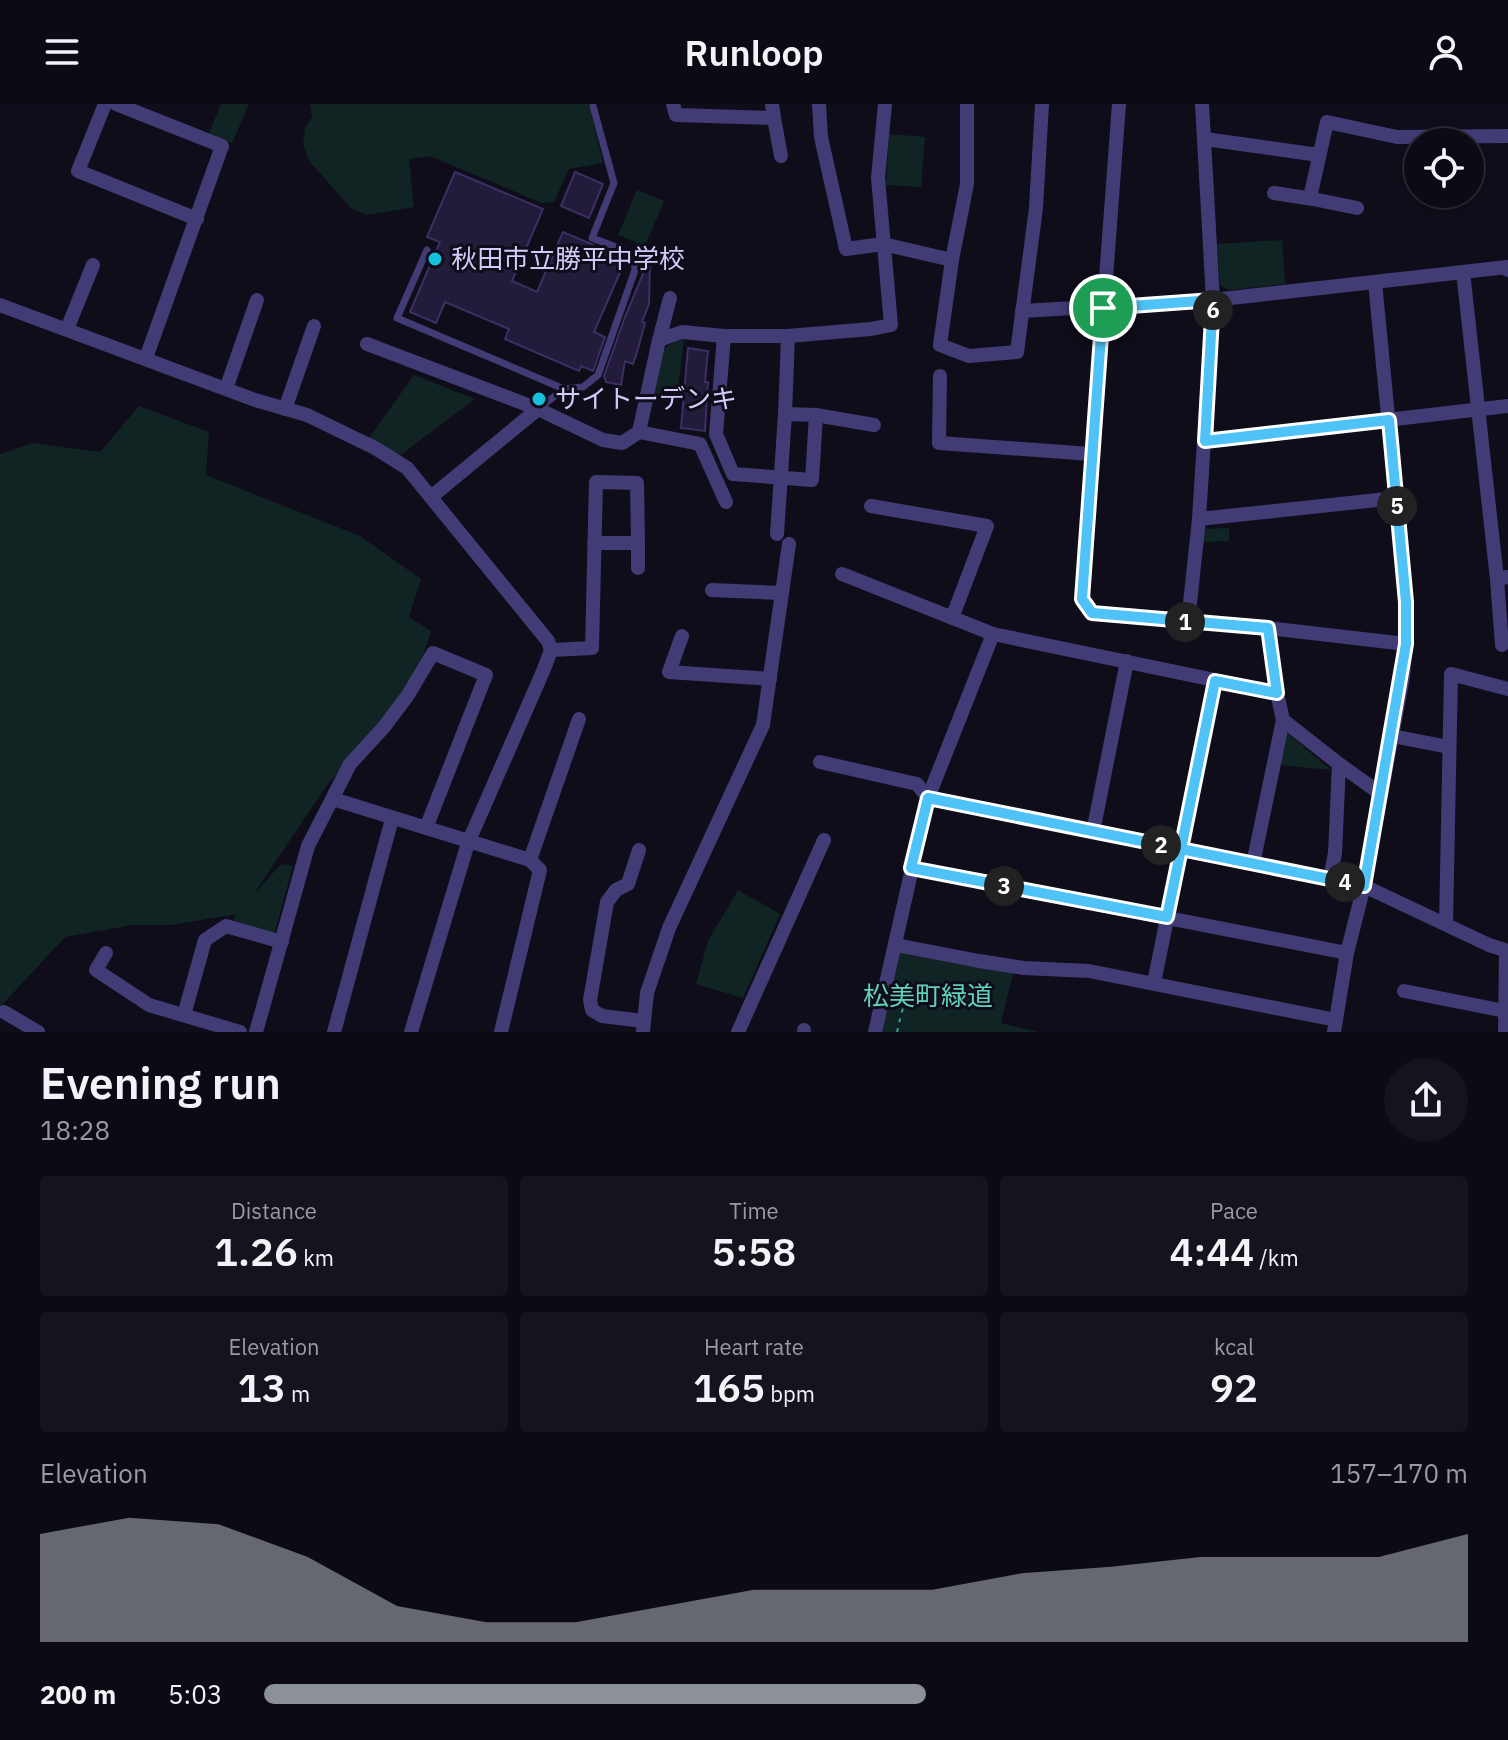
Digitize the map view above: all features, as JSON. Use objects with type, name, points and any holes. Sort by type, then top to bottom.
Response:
[{"type":"street","points":[[105,104],[78,171],[197,219]]},
{"type":"street","points":[[116,104],[222,146],[146,358]]},
{"type":"street","points":[[673,104],[676,115],[773,111],[781,156]]},
{"type":"street","points":[[819,104],[821,137],[846,249],[883,244],[952,260]]},
{"type":"street","points":[[659,340],[682,332],[724,336],[788,336],[891,325],[878,178],[885,104]]},
{"type":"street","points":[[967,104],[967,184],[940,345],[969,356],[1017,352],[1036,208],[1042,104]]},
{"type":"street","points":[[1119,104],[1082,599],[1092,613],[1406,644]]},
{"type":"street","points":[[1188,622],[1199,519],[1213,300],[1202,104]]},
{"type":"street","points":[[1313,199],[1311,193],[1327,122],[1404,138]]},
{"type":"street","points":[[1484,137],[1508,136]]},
{"type":"street","points":[[1205,139],[1319,155]]},
{"type":"street","points":[[1274,193],[1357,208]]},
{"type":"street","points":[[67,329],[93,265]]},
{"type":"street","points":[[1022,311],[1213,300],[1507,267],[1508,270]]},
{"type":"street","points":[[1463,272],[1477,410],[1502,578],[1502,645]]},
{"type":"street","points":[[896,945],[1024,968],[1089,971],[1154,983],[1335,1026],[1392,736],[1406,644],[1406,602],[1375,282]]},
{"type":"street","points":[[639,432],[670,298]]},
{"type":"street","points":[[226,389],[257,300]]},
{"type":"street","points":[[0,305],[226,389],[307,415],[375,448],[407,468],[548,641],[551,650],[468,843],[411,1032]]},
{"type":"street","points":[[285,409],[314,326]]},
{"type":"street","points":[[724,336],[716,434],[733,474],[812,480],[816,415]]},
{"type":"street","points":[[639,850],[628,884],[616,890],[607,902],[590,1000],[592,1010],[602,1016],[643,1026],[647,993],[669,928],[763,725],[782,593],[781,478],[788,336]]},
{"type":"street","points":[[367,344],[538,409],[603,440],[622,443],[639,432],[700,444],[726,502]]},
{"type":"street","points":[[940,376],[939,443],[1091,454]]},
{"type":"street","points":[[1205,441],[1508,406]]},
{"type":"street","points":[[431,497],[538,409]]},
{"type":"street","points":[[785,414],[816,415],[874,425]]},
{"type":"street","points":[[551,650],[592,648],[596,482],[637,483],[638,568]]},
{"type":"street","points":[[1199,519],[1396,498]]},
{"type":"street","points":[[871,506],[987,526],[952,618]]},
{"type":"street","points":[[594,543],[638,543]]},
{"type":"street","points":[[842,574],[993,634],[1277,693]]},
{"type":"street","points":[[712,590],[782,593]]},
{"type":"street","points":[[1253,864],[1283,720],[1268,628]]},
{"type":"street","points":[[875,1032],[928,798],[993,634]]},
{"type":"street","points":[[682,636],[669,672],[770,679]]},
{"type":"street","points":[[256,1032],[308,846],[350,764],[408,695],[433,653],[486,675],[426,828]]},
{"type":"street","points":[[1093,832],[1127,661]]},
{"type":"street","points":[[1446,924],[1451,674],[1508,689]]},
{"type":"street","points":[[1154,983],[1215,681]]},
{"type":"street","points":[[530,860],[579,719]]},
{"type":"street","points":[[1283,720],[1381,794]]},
{"type":"street","points":[[1392,736],[1449,747]]},
{"type":"street","points":[[820,762],[917,784],[928,798],[1364,886],[1507,951],[1505,1032]]},
{"type":"street","points":[[1330,878],[1335,853],[1339,764]]},
{"type":"street","points":[[333,799],[530,860],[540,870],[501,1032]]},
{"type":"street","points":[[334,1032],[392,819]]},
{"type":"street","points":[[738,1032],[824,840]]},
{"type":"street","points":[[911,868],[1347,953]]},
{"type":"street","points":[[184,1015],[205,940],[226,926],[282,942]]},
{"type":"street","points":[[106,953],[96,970],[149,1005],[240,1032]]},
{"type":"street","points":[[1404,991],[1505,1011]]},
{"type":"street","points":[[4,1012],[38,1032]]},
{"type":"lane","points":[[427,250],[397,318],[564,389],[583,387],[598,375],[635,263],[629,254],[592,238],[614,183],[593,106]]},
{"type":"lane","points":[[538,409],[564,389]]},
{"type":"path","points":[[897,1032],[905,1003],[912,993],[927,988],[988,991]]},
{"type":"green space","points":[[221,104],[249,104],[232,143],[209,133]]},
{"type":"green space","points":[[310,104],[589,104],[603,163],[569,169],[554,202],[542,203],[430,156],[409,159],[414,207],[367,215],[351,208],[309,161],[303,144],[305,128],[312,117]]},
{"type":"green space","points":[[889,134],[925,137],[921,187],[886,185]]},
{"type":"green space","points":[[637,190],[664,201],[645,246],[618,235]]},
{"type":"green space","points":[[1282,240],[1285,284],[1229,290],[1220,285],[1217,244]]},
{"type":"green space","points":[[684,340],[676,403],[651,398],[661,354],[674,342]]},
{"type":"green space","points":[[414,375],[475,399],[398,457],[369,438]]},
{"type":"green space","points":[[139,406],[209,432],[206,475],[360,536],[421,579],[409,617],[431,631],[418,671],[386,720],[327,785],[253,895],[281,864],[293,866],[274,935],[233,920],[237,914],[171,925],[132,925],[65,937],[0,1007],[0,454],[33,443],[100,452]]},
{"type":"green space","points":[[1229,528],[1229,541],[1201,542],[1201,529]]},
{"type":"green space","points":[[1286,732],[1331,770],[1280,765]]},
{"type":"green space","points":[[738,890],[780,914],[743,998],[696,984],[708,941]]},
{"type":"green space","name":"松美町緑道","points":[[899,952],[1013,973],[1001,1023],[1038,1032],[880,1032]]},
{"type":"building","points":[[455,172],[543,209],[512,281],[537,292],[563,232],[618,255],[625,261],[594,332],[605,337],[593,371],[581,366],[579,371],[505,339],[509,329],[445,302],[436,323],[410,312],[440,242],[427,237]]},
{"type":"building","points":[[575,172],[603,184],[589,218],[561,206]]},
{"type":"building","points":[[647,264],[650,264],[649,304],[633,364],[625,361],[621,385],[606,382],[604,376]]},
{"type":"building","points":[[688,348],[708,351],[705,431],[681,428]]},
{"type":"place","name":"秋田市立勝平中学校","points":[[435,259]]},
{"type":"place","name":"サイトーデンキ","points":[[539,399]]},
{"type":"route","points":[[1103,308],[1082,599],[1092,613],[1268,628],[1277,693],[1215,681],[1181,849],[928,798],[911,868],[1167,917],[1181,849],[1364,886],[1403,677],[1406,644],[1406,602],[1389,420],[1205,441],[1213,300],[1103,308]]}]
